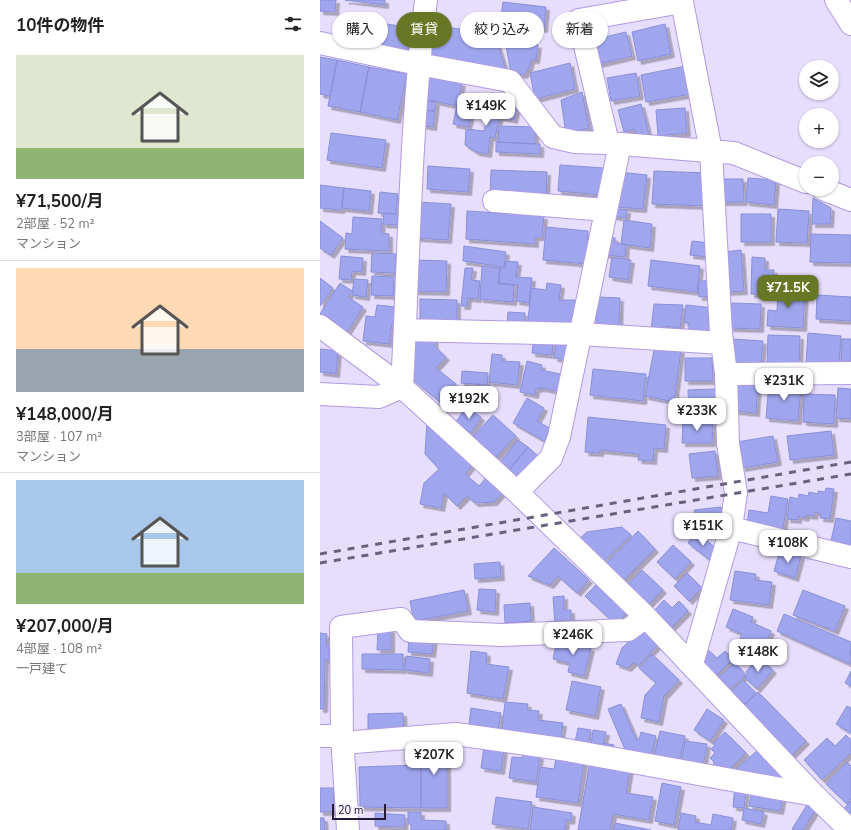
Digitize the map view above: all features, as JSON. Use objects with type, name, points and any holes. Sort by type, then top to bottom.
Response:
[{"type":"street","points":[[402,387],[409,208],[418,64],[426,0]]},
{"type":"street","points":[[517,492],[551,458],[559,437],[606,210],[614,143],[579,20],[682,1],[711,151],[722,343],[726,374],[728,444],[736,493],[731,528],[692,664]]},
{"type":"street","points":[[320,43],[418,64],[510,81],[553,137],[575,142],[614,143],[734,153],[799,179]]},
{"type":"street","points":[[839,195],[851,200]]},
{"type":"street","points":[[494,201],[606,210]]},
{"type":"street","points":[[320,326],[402,387],[517,492],[646,617],[814,795],[850,830]]},
{"type":"street","points":[[405,330],[581,334],[722,343]]},
{"type":"street","points":[[726,374],[851,373]]},
{"type":"street","points":[[320,394],[379,397],[402,387]]},
{"type":"street","points":[[731,528],[851,557]]},
{"type":"street","points":[[348,830],[342,740],[341,627],[401,619],[410,631],[502,635],[628,630],[646,617]]},
{"type":"street","points":[[320,736],[342,740],[456,734],[569,750],[814,795]]},
{"type":"building","points":[[320,0],[336,0],[335,12],[320,11]]},
{"type":"building","points":[[345,0],[385,0],[385,5]]},
{"type":"building","points":[[503,2],[546,7],[544,29],[544,12],[502,12]]},
{"type":"building","points":[[388,24],[396,25],[396,48],[388,46]]},
{"type":"building","points":[[665,24],[671,54],[638,61],[632,32]]},
{"type":"building","points":[[452,28],[460,29],[460,48],[499,48],[506,70],[426,58],[428,48],[452,48]]},
{"type":"building","points":[[626,32],[632,56],[598,64],[594,48],[608,48],[608,36]]},
{"type":"building","points":[[398,48],[408,48],[408,50]]},
{"type":"building","points":[[506,48],[538,48],[536,60],[531,60],[529,68],[524,75],[511,73]]},
{"type":"building","points":[[320,57],[337,60],[330,96],[320,94]]},
{"type":"building","points":[[337,60],[369,67],[360,112],[328,106]]},
{"type":"building","points":[[570,63],[575,89],[535,99],[530,73]]},
{"type":"building","points":[[686,66],[691,94],[646,102],[641,75]]},
{"type":"building","points":[[369,67],[407,74],[397,120],[360,112]]},
{"type":"building","points":[[636,73],[640,96],[611,101],[607,78]]},
{"type":"building","points":[[430,76],[462,83],[457,106],[425,99]]},
{"type":"building","points":[[582,92],[589,128],[566,134],[561,100]]},
{"type":"building","points":[[492,93],[504,95],[495,138],[490,137],[488,154],[476,152],[465,145],[466,129],[484,131]]},
{"type":"building","points":[[504,96],[519,99],[514,120],[500,117]]},
{"type":"building","points":[[423,100],[436,102],[435,111],[422,110]]},
{"type":"building","points":[[458,101],[473,103],[468,127],[453,124]]},
{"type":"building","points":[[641,104],[649,134],[637,137],[635,129],[624,132],[618,110]]},
{"type":"building","points":[[685,108],[687,133],[658,136],[656,110]]},
{"type":"building","points":[[422,110],[435,111],[433,127],[420,125]]},
{"type":"building","points":[[499,126],[535,127],[535,144],[498,142]]},
{"type":"building","points":[[331,133],[386,140],[382,168],[327,160]]},
{"type":"building","points":[[496,142],[540,144],[540,154],[496,152]]},
{"type":"building","points":[[560,165],[604,168],[602,195],[558,191]]},
{"type":"building","points":[[428,166],[470,169],[468,192],[427,189]]},
{"type":"building","points":[[491,170],[547,172],[546,199],[490,196]]},
{"type":"building","points":[[654,171],[708,173],[707,206],[652,204]]},
{"type":"building","points":[[619,172],[647,175],[643,209],[616,207]]},
{"type":"building","points":[[748,178],[776,180],[774,205],[746,202]]},
{"type":"building","points":[[718,179],[743,179],[744,202],[718,202]]},
{"type":"building","points":[[320,185],[344,188],[341,210],[320,208]]},
{"type":"building","points":[[344,188],[371,191],[369,211],[342,208]]},
{"type":"building","points":[[380,192],[398,194],[396,214],[378,213]]},
{"type":"building","points":[[813,198],[831,208],[830,224],[812,224]]},
{"type":"building","points":[[417,202],[451,204],[448,240],[415,238]]},
{"type":"building","points":[[612,208],[627,210],[626,218],[611,216]]},
{"type":"building","points":[[778,209],[809,211],[807,243],[776,242]]},
{"type":"building","points":[[467,211],[544,216],[542,237],[535,237],[535,244],[466,239]]},
{"type":"building","points":[[384,213],[398,214],[397,225],[383,224]]},
{"type":"building","points":[[741,214],[771,214],[771,242],[741,242]]},
{"type":"building","points":[[353,217],[382,219],[381,233],[389,234],[389,251],[345,249],[346,233],[352,234]]},
{"type":"building","points":[[624,220],[652,224],[650,248],[621,244]]},
{"type":"building","points":[[320,221],[343,238],[331,255],[320,248]]},
{"type":"building","points":[[546,227],[588,231],[587,247],[591,247],[587,264],[543,260]]},
{"type":"building","points":[[811,234],[851,235],[851,263],[810,262]]},
{"type":"building","points":[[603,236],[615,238],[615,243],[626,245],[625,257],[601,254]]},
{"type":"building","points":[[692,241],[710,243],[708,257],[690,255]]},
{"type":"building","points":[[464,246],[506,252],[504,267],[463,261]]},
{"type":"building","points":[[741,250],[744,291],[727,292],[725,252]]},
{"type":"building","points":[[372,253],[396,254],[395,273],[371,272]]},
{"type":"building","points":[[341,256],[363,258],[362,272],[352,271],[351,280],[339,279]]},
{"type":"building","points":[[612,257],[631,260],[628,280],[609,277]]},
{"type":"building","points":[[752,257],[765,258],[765,270],[774,270],[773,295],[751,294]]},
{"type":"building","points":[[414,260],[447,261],[446,292],[414,291]]},
{"type":"building","points":[[651,260],[700,266],[697,292],[648,286]]},
{"type":"building","points":[[506,261],[518,262],[516,277],[532,278],[529,303],[516,301],[518,285],[499,283],[500,268],[505,268]]},
{"type":"building","points":[[482,266],[500,268],[498,284],[514,285],[513,302],[480,299]]},
{"type":"building","points":[[465,268],[473,268],[471,280],[480,281],[478,299],[468,298],[467,306],[461,306]]},
{"type":"building","points":[[372,276],[394,277],[393,296],[371,295]]},
{"type":"building","points":[[320,278],[333,288],[320,306]]},
{"type":"building","points":[[354,279],[368,280],[366,297],[352,295]]},
{"type":"building","points":[[715,280],[715,296],[699,297],[698,283],[701,281]]},
{"type":"building","points":[[340,283],[352,291],[348,297],[363,307],[347,332],[320,314]]},
{"type":"building","points":[[547,283],[561,285],[559,300],[575,300],[575,325],[528,322],[531,288],[546,290]]},
{"type":"building","points":[[778,288],[805,289],[803,328],[767,326],[768,310],[777,311]]},
{"type":"building","points":[[817,295],[851,297],[851,321],[816,319]]},
{"type":"building","points":[[597,297],[620,298],[619,327],[596,326]]},
{"type":"building","points":[[420,299],[457,300],[457,325],[420,324]]},
{"type":"building","points":[[731,303],[761,304],[760,329],[730,328]]},
{"type":"building","points":[[654,304],[683,305],[680,328],[667,326],[666,331],[651,330]]},
{"type":"building","points":[[377,305],[396,307],[389,344],[363,341],[366,316],[375,317]]},
{"type":"building","points":[[686,305],[714,308],[712,334],[689,331],[689,323],[684,323]]},
{"type":"building","points":[[508,312],[525,313],[524,326],[507,325]]},
{"type":"building","points":[[808,333],[841,336],[839,365],[806,363]]},
{"type":"building","points":[[410,334],[434,334],[435,347],[446,357],[436,368],[456,384],[441,403],[410,377]]},
{"type":"building","points":[[768,335],[800,336],[799,367],[767,366]]},
{"type":"building","points":[[534,338],[553,340],[552,355],[532,353]]},
{"type":"building","points":[[557,338],[573,340],[571,360],[554,358]]},
{"type":"building","points":[[732,339],[763,341],[761,366],[730,364]]},
{"type":"building","points":[[842,339],[851,339],[851,367],[841,367]]},
{"type":"building","points":[[655,345],[681,350],[674,402],[645,396]]},
{"type":"building","points":[[320,349],[338,351],[336,374],[320,372]]},
{"type":"building","points":[[492,354],[502,355],[502,361],[520,362],[517,385],[489,382]]},
{"type":"building","points":[[685,358],[712,358],[713,381],[685,381]]},
{"type":"building","points":[[527,361],[542,365],[541,370],[565,375],[561,392],[542,388],[536,389],[535,395],[520,392]]},
{"type":"building","points":[[593,369],[646,374],[643,401],[590,395]]},
{"type":"building","points":[[462,371],[488,373],[487,385],[461,383]]},
{"type":"building","points":[[736,381],[758,382],[756,413],[734,411]]},
{"type":"building","points":[[769,384],[801,387],[798,421],[766,418]]},
{"type":"building","points":[[838,388],[851,389],[851,419],[836,418]]},
{"type":"building","points":[[716,389],[716,412],[689,412],[688,390]]},
{"type":"building","points":[[804,394],[835,395],[834,424],[803,422]]},
{"type":"building","points":[[527,398],[544,408],[537,421],[553,430],[546,442],[513,423]]},
{"type":"building","points":[[466,407],[481,417],[471,433],[456,422]]},
{"type":"building","points":[[493,415],[516,436],[496,457],[473,436]]},
{"type":"building","points":[[588,417],[666,425],[664,449],[654,448],[653,461],[638,460],[639,454],[600,450],[600,453],[585,452]]},
{"type":"building","points":[[427,421],[474,463],[465,474],[479,486],[486,478],[503,492],[494,502],[475,503],[467,496],[457,506],[444,493],[441,508],[420,504],[424,483],[439,469],[425,454]]},
{"type":"building","points":[[683,421],[713,422],[712,443],[682,443]]},
{"type":"building","points":[[831,431],[834,455],[790,460],[787,436]]},
{"type":"building","points":[[773,436],[778,462],[742,468],[737,442]]},
{"type":"building","points":[[518,440],[528,447],[509,470],[500,462]]},
{"type":"building","points":[[528,447],[539,457],[520,479],[509,470]]},
{"type":"building","points":[[715,451],[718,476],[692,478],[689,454]]},
{"type":"building","points":[[826,488],[834,489],[830,519],[820,518],[821,514],[815,512],[814,516],[806,515],[805,518],[798,516],[798,520],[787,519],[790,497],[798,499],[799,494],[808,496],[809,492],[818,494],[818,491],[825,492]]},
{"type":"building","points":[[771,496],[788,499],[782,534],[747,525],[749,510],[768,513]]},
{"type":"building","points":[[721,507],[723,520],[696,523],[694,510]]},
{"type":"building","points":[[836,518],[851,521],[851,545],[831,541]]},
{"type":"building","points":[[622,527],[631,535],[601,564],[577,541],[587,532]]},
{"type":"building","points":[[638,531],[655,549],[621,583],[604,566]]},
{"type":"building","points":[[695,532],[719,550],[711,561],[688,543]]},
{"type":"building","points":[[673,545],[691,562],[675,579],[657,562]]},
{"type":"building","points":[[554,548],[589,580],[577,593],[558,576],[550,585],[528,576]]},
{"type":"building","points":[[780,550],[801,556],[795,578],[774,571]]},
{"type":"building","points":[[500,562],[501,577],[475,579],[474,564]]},
{"type":"building","points":[[642,570],[663,590],[646,607],[625,587]]},
{"type":"building","points":[[735,571],[756,574],[755,580],[772,582],[769,605],[730,600]]},
{"type":"building","points":[[687,573],[702,588],[689,601],[674,586]]},
{"type":"building","points":[[599,582],[629,611],[620,620],[613,622],[585,596]]},
{"type":"building","points":[[479,589],[496,590],[495,612],[477,610]]},
{"type":"building","points":[[464,590],[468,611],[414,621],[410,601]]},
{"type":"building","points":[[803,590],[845,606],[835,631],[793,615]]},
{"type":"building","points":[[564,596],[564,610],[571,610],[571,623],[555,624],[553,597]]},
{"type":"building","points":[[664,600],[672,608],[679,601],[688,611],[670,629],[653,612]]},
{"type":"building","points":[[530,603],[531,621],[505,623],[504,605]]},
{"type":"building","points":[[733,609],[753,617],[751,622],[771,631],[760,657],[737,647],[742,634],[726,627]]},
{"type":"building","points":[[784,614],[851,642],[850,664],[777,631]]},
{"type":"building","points":[[378,629],[391,629],[391,650],[377,650]]},
{"type":"building","points":[[642,629],[658,645],[638,666],[634,662],[628,668],[616,664],[622,648]]},
{"type":"building","points":[[320,633],[327,634],[326,646],[329,646],[329,660],[325,660],[324,709],[320,709]]},
{"type":"building","points":[[409,636],[434,638],[432,654],[408,652]]},
{"type":"building","points":[[557,640],[591,648],[584,676],[568,672],[570,663],[553,659]]},
{"type":"building","points":[[706,648],[717,658],[725,651],[733,659],[715,677],[696,658]]},
{"type":"building","points":[[471,651],[487,653],[486,664],[509,667],[503,699],[467,693]]},
{"type":"building","points":[[362,654],[403,654],[403,670],[362,669]]},
{"type":"building","points":[[652,654],[679,680],[664,696],[659,722],[641,718],[645,695],[656,683],[639,668]]},
{"type":"building","points":[[406,656],[430,659],[429,673],[404,670]]},
{"type":"building","points":[[758,657],[773,670],[757,689],[745,678],[748,675],[746,672]]},
{"type":"building","points":[[735,663],[746,675],[730,689],[719,677]]},
{"type":"building","points":[[851,671],[851,686],[845,683]]},
{"type":"building","points":[[743,680],[756,693],[745,704],[732,691]]},
{"type":"building","points":[[572,681],[601,687],[595,716],[566,710]]},
{"type":"building","points":[[758,692],[806,741],[791,756],[742,707]]},
{"type":"building","points":[[505,702],[528,704],[527,710],[539,711],[538,720],[563,723],[560,745],[501,738]]},
{"type":"building","points":[[621,704],[636,739],[639,740],[641,732],[656,736],[651,758],[626,752],[608,709]]},
{"type":"building","points":[[847,706],[851,708],[851,733],[836,724]]},
{"type":"building","points":[[471,708],[501,713],[498,730],[469,725]]},
{"type":"building","points":[[707,709],[724,720],[710,741],[694,730]]},
{"type":"building","points":[[403,713],[404,737],[368,737],[368,714]]},
{"type":"building","points":[[578,728],[591,730],[588,745],[575,742]]},
{"type":"building","points":[[593,730],[606,732],[603,747],[591,745]]},
{"type":"building","points":[[660,731],[685,736],[679,763],[654,757]]},
{"type":"building","points":[[725,732],[746,753],[725,774],[713,772],[714,762],[710,758],[715,753],[711,749],[715,745],[713,743]]},
{"type":"building","points":[[846,735],[851,740],[851,753],[822,780],[804,760],[827,738],[835,746]]},
{"type":"building","points":[[685,741],[707,744],[703,767],[681,764]]},
{"type":"building","points":[[603,743],[614,745],[613,755],[603,747]]},
{"type":"building","points":[[421,744],[447,744],[447,808],[421,808]]},
{"type":"building","points":[[484,746],[504,749],[501,771],[481,768]]},
{"type":"building","points":[[758,750],[788,783],[734,771]]},
{"type":"building","points":[[523,753],[540,756],[536,782],[509,778],[512,757],[522,758]]},
{"type":"building","points":[[556,758],[584,762],[578,803],[536,797],[540,767],[554,769]]},
{"type":"building","points":[[590,761],[630,768],[626,793],[653,797],[649,820],[613,814],[610,830],[578,830]]},
{"type":"building","points":[[847,762],[851,766],[851,799],[847,804],[826,784]]},
{"type":"building","points":[[421,765],[421,808],[360,807],[359,767]]},
{"type":"building","points":[[662,783],[681,787],[674,825],[655,821]]},
{"type":"building","points":[[735,786],[746,787],[744,808],[733,807]]},
{"type":"building","points":[[320,788],[334,788],[334,812],[320,812]]},
{"type":"building","points":[[752,790],[783,795],[780,811],[749,806]]},
{"type":"building","points":[[496,797],[532,802],[528,829],[492,824]]},
{"type":"building","points":[[851,801],[851,823],[840,813]]},
{"type":"building","points":[[807,805],[815,811],[803,830],[792,829]]},
{"type":"building","points":[[533,807],[572,813],[571,821],[566,820],[565,830],[530,830]]},
{"type":"building","points":[[744,808],[764,812],[761,824],[742,820]]},
{"type":"building","points":[[408,812],[421,812],[421,820],[446,821],[446,830],[411,830],[411,824],[408,824]]},
{"type":"building","points":[[375,813],[405,815],[404,827],[375,826]]},
{"type":"building","points":[[681,813],[696,816],[695,822],[711,825],[713,814],[733,818],[731,830],[678,830]]},
{"type":"building","points":[[320,818],[324,818],[325,830],[320,830]]},
{"type":"building","points":[[615,823],[651,830],[613,830]]},
{"type":"railway","points":[[320,554],[851,462]]},
{"type":"railway","points":[[320,563],[851,474]]}]
